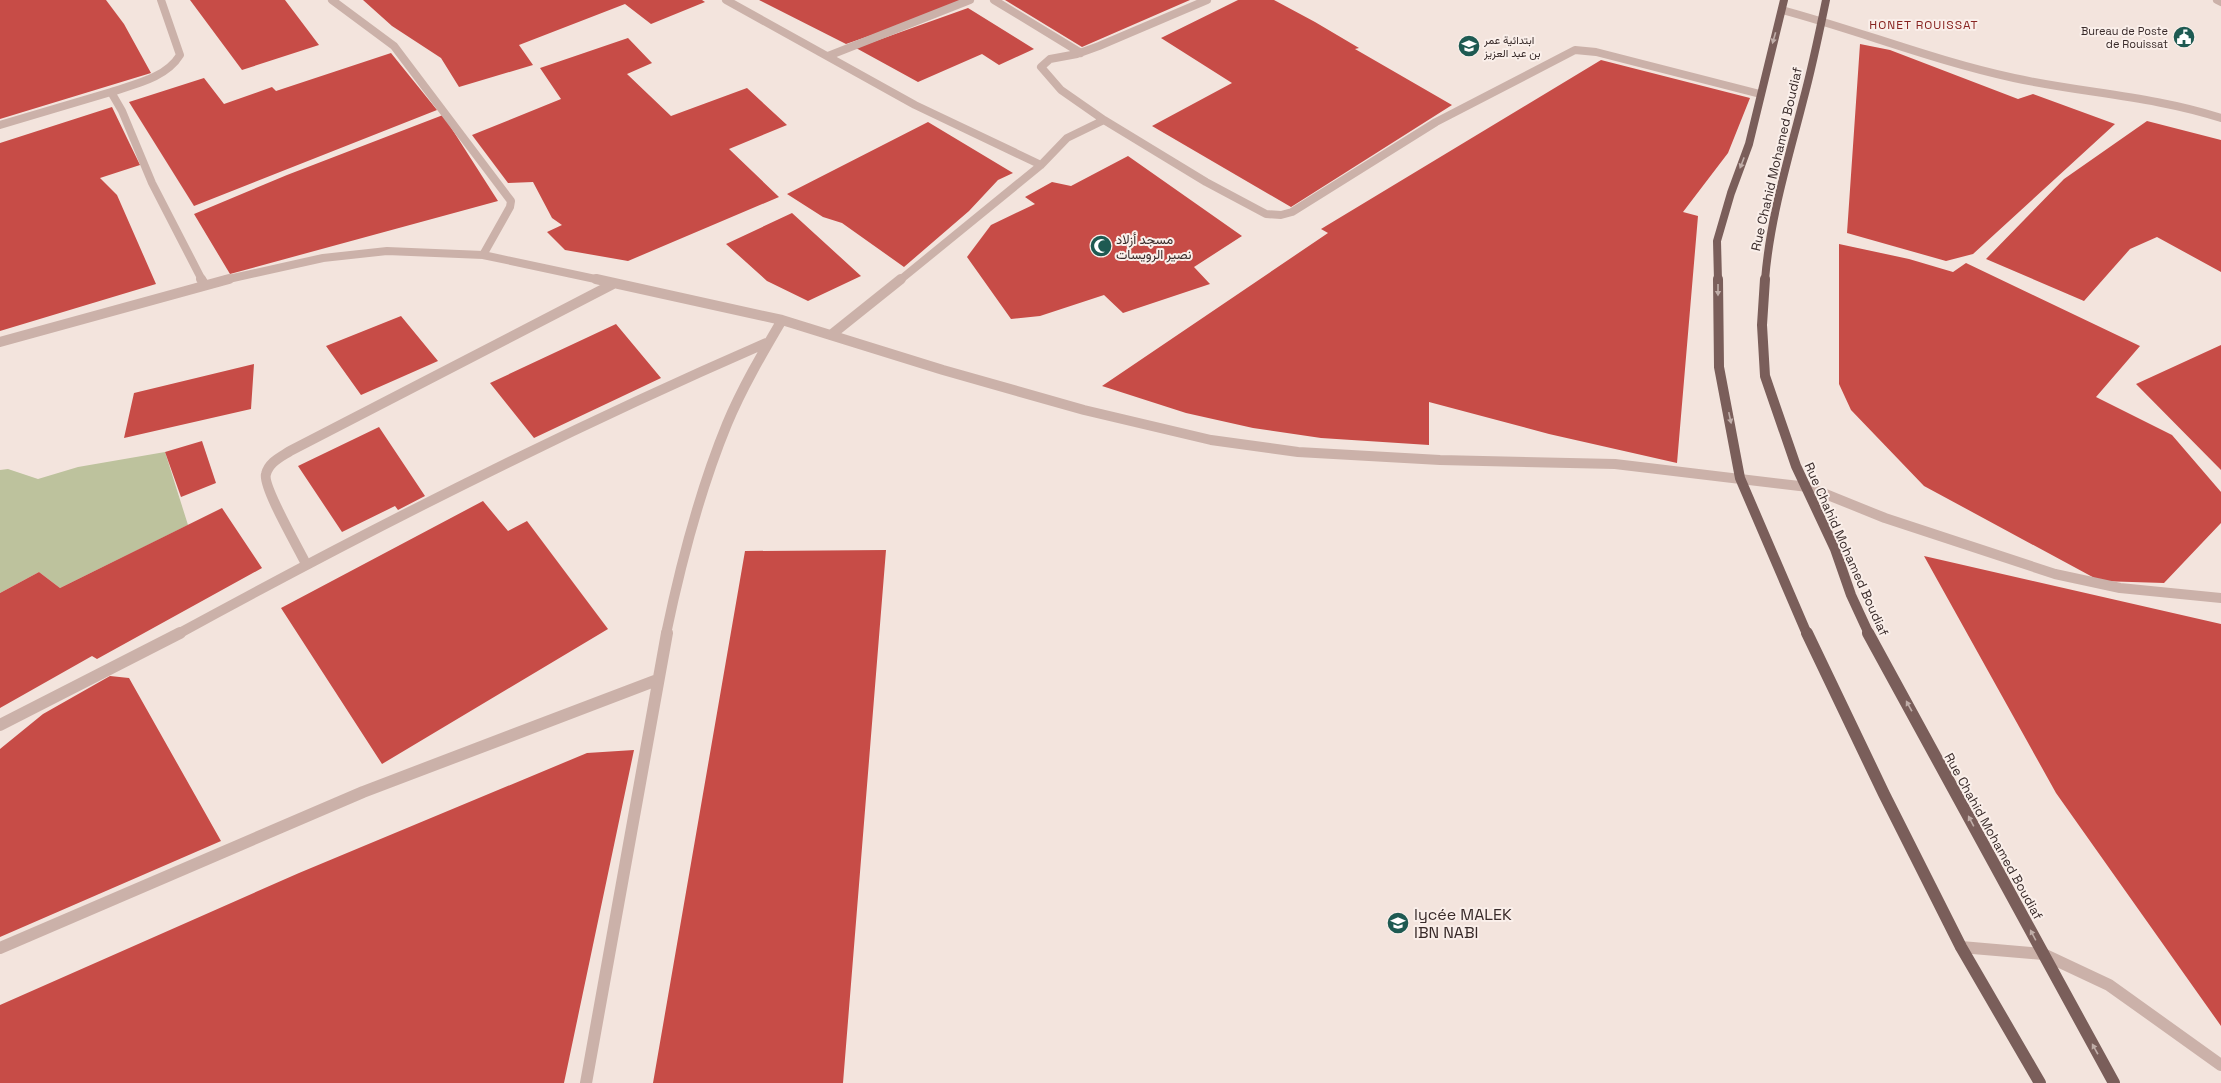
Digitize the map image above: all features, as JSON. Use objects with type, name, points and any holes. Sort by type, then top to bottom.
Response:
[{"type":"main road","name":"Rue Chahid Mohamed Boudiaf","points":[[1826,0],[1820,19],[1804,99],[1778,196],[1766,258],[1762,325],[1765,376],[1796,466],[1808,487],[1835,549],[1851,595],[1869,634],[2114,1083]]},
{"type":"main road","points":[[1783,5],[1749,144],[1731,193],[1718,241],[1719,367],[1740,478],[1776,566],[1815,652],[1961,947],[2040,1083]]},
{"type":"street","points":[[0,125],[111,92],[167,70],[178,61],[180,55],[160,0]]},
{"type":"street","points":[[332,0],[394,46],[511,201],[510,207],[482,255]]},
{"type":"street","points":[[726,0],[915,105],[1041,165]]},
{"type":"street","points":[[828,56],[970,0]]},
{"type":"street","points":[[994,0],[1081,53]]},
{"type":"street","points":[[1208,0],[1081,53],[1053,57],[1045,62],[1041,67],[1058,87],[1104,120],[1206,182],[1266,214],[1281,215],[1292,212],[1436,122],[1575,50],[1596,52],[1760,94]]},
{"type":"street","points":[[2217,0],[2221,2]]},
{"type":"street","points":[[1783,5],[1820,19],[1949,60],[2013,78],[2157,101],[2181,106],[2221,118]]},
{"type":"street","points":[[111,92],[122,111],[152,183],[204,284]]},
{"type":"street","points":[[831,335],[1041,165],[1067,138],[1104,120]]},
{"type":"street","points":[[0,342],[204,284],[323,258],[387,251],[442,252],[482,255],[613,284],[684,297],[782,320],[943,370],[1084,410],[1211,440],[1298,452],[1440,460],[1615,464],[1808,487],[1885,518],[2055,574],[2120,588],[2221,598]]},
{"type":"street","points":[[306,564],[270,493],[265,475],[270,464],[290,451],[613,284]]},
{"type":"street","points":[[586,1083],[657,680],[685,548],[724,432],[766,344],[782,320]]},
{"type":"street","points":[[0,725],[143,653],[306,564],[646,395],[766,344]]},
{"type":"street","points":[[0,948],[363,792],[657,680]]},
{"type":"street","points":[[1961,947],[2043,954],[2109,985],[2221,1065]]},
{"type":"green space","points":[[165,452],[188,525],[60,588],[39,572],[0,593],[0,470],[8,469],[38,479],[78,467]]},
{"type":"building","points":[[0,0],[106,0],[124,24],[151,73],[0,119]]},
{"type":"building","points":[[190,0],[285,0],[319,45],[242,70]]},
{"type":"building","points":[[363,0],[702,0],[705,2],[651,24],[625,4],[519,45],[533,65],[459,87],[441,58],[392,26]]},
{"type":"building","points":[[759,0],[962,0],[921,18],[846,44]]},
{"type":"building","points":[[1005,0],[1190,0],[1082,47]]},
{"type":"building","points":[[1238,0],[1274,0],[1315,22],[1359,48],[1355,49],[1452,105],[1291,207],[1152,126],[1232,83],[1161,38]]},
{"type":"building","points":[[968,8],[1034,49],[999,65],[982,54],[918,82],[856,48]]},
{"type":"building","points":[[628,38],[652,63],[627,74],[671,116],[747,88],[787,125],[729,149],[779,197],[628,261],[565,250],[547,232],[562,225],[552,218],[533,182],[508,183],[472,135],[561,99],[540,68]]},
{"type":"building","points":[[1860,44],[1890,50],[2018,99],[2033,94],[2115,124],[1973,254],[1946,261],[1847,233]]},
{"type":"building","points":[[391,53],[437,110],[194,206],[129,102],[204,78],[224,104],[272,87],[276,91]]},
{"type":"building","points":[[1601,60],[1750,98],[1728,153],[1683,212],[1698,216],[1677,463],[1549,434],[1429,402],[1429,445],[1321,438],[1253,428],[1186,413],[1102,386],[1328,233],[1321,229]]},
{"type":"building","points":[[112,107],[140,165],[100,178],[117,195],[156,284],[0,331],[0,143]]},
{"type":"building","points":[[443,115],[498,201],[230,274],[194,214],[287,175]]},
{"type":"building","points":[[2147,121],[2221,140],[2221,272],[2157,237],[2130,249],[2084,301],[1986,259],[2064,179]]},
{"type":"building","points":[[928,122],[1013,173],[998,180],[969,211],[904,267],[842,223],[823,217],[787,194]]},
{"type":"building","name":"مسجد أزلاد نصير الرويسات","points":[[1128,156],[1242,236],[1194,267],[1210,284],[1123,313],[1104,295],[1040,316],[1011,319],[967,257],[991,225],[1035,204],[1025,197],[1052,182],[1071,186]]},
{"type":"building","points":[[792,213],[861,276],[808,301],[767,281],[726,244]]},
{"type":"building","points":[[1839,244],[1909,259],[1953,272],[1966,263],[2140,346],[2096,397],[2172,435],[2221,492],[2221,523],[2164,583],[2100,581],[1924,486],[1851,410],[1839,384]]},
{"type":"building","points":[[401,316],[438,361],[361,395],[326,346]]},
{"type":"building","points":[[616,324],[661,378],[534,438],[490,383]]},
{"type":"building","points":[[2221,345],[2221,470],[2136,384]]},
{"type":"building","points":[[254,364],[251,409],[124,438],[134,393]]},
{"type":"building","points":[[379,427],[425,496],[398,510],[395,506],[342,532],[298,466]]},
{"type":"building","points":[[202,441],[216,483],[181,497],[165,452]]},
{"type":"building","points":[[483,501],[508,531],[527,521],[608,629],[382,764],[281,608]]},
{"type":"building","points":[[222,508],[262,568],[97,659],[92,656],[0,708],[0,593],[39,572],[60,588]]},
{"type":"building","points":[[886,550],[843,1083],[653,1083],[745,551]]},
{"type":"building","points":[[1924,556],[2221,624],[2221,1026],[2056,793]]},
{"type":"building","points":[[110,676],[129,678],[221,841],[0,937],[0,749],[43,714]]},
{"type":"building","points":[[634,750],[564,1083],[0,1083],[0,1005],[299,873],[587,753]]},
{"type":"place","name":"Bureau de Poste de Rouissat","points":[[2184,37]]},
{"type":"place","name":"ابتدائية عمر بن عبد العزيز","points":[[1469,46]]},
{"type":"place","name":"مسجد أزلاد نصير الرويسات","points":[[1101,246]]},
{"type":"place","name":"lycée MALEK IBN NABI","points":[[1398,923]]},
{"type":"district","name":"HONET ROUISSAT","points":[[1924,25]]}]
